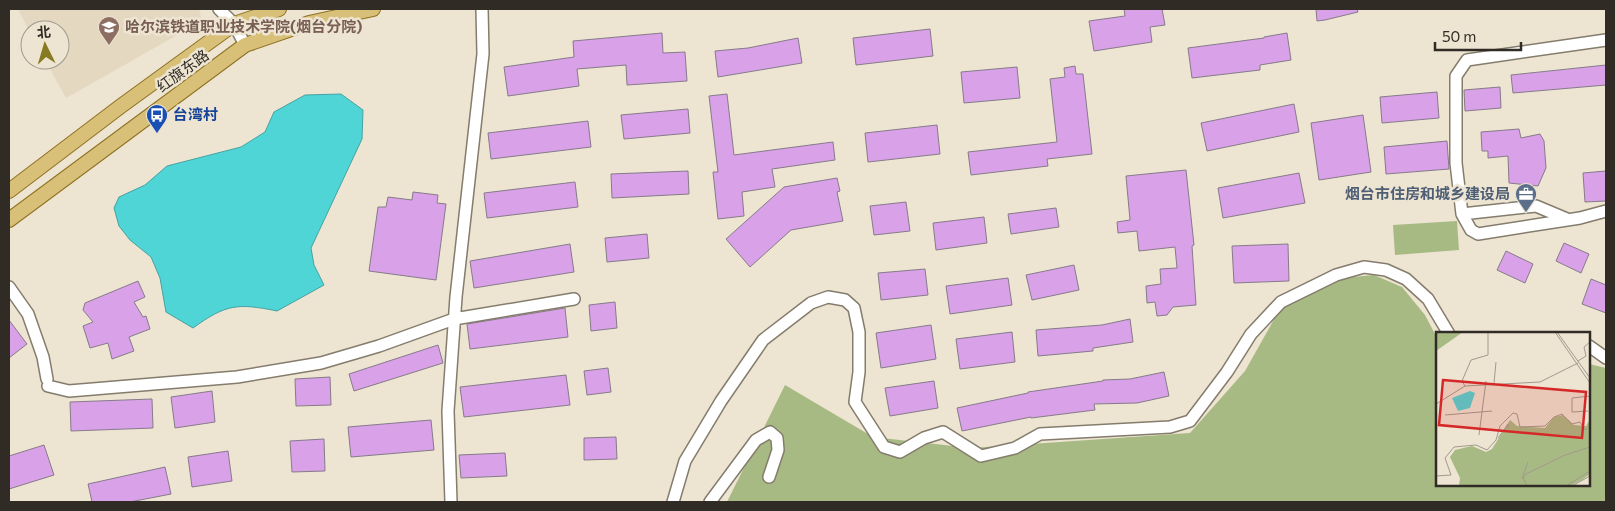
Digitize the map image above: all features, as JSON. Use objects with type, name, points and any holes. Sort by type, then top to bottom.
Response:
[{"type":"main road","name":"红旗东路","points":[[9,191],[121,106],[234,24],[279,9]]},
{"type":"main road","name":"红旗东路","points":[[9,220],[245,45],[309,23],[373,9]]},
{"type":"street","points":[[218,9],[234,24],[245,45]]},
{"type":"street","points":[[451,502],[448,411],[454,319],[483,54],[482,9]]},
{"type":"street","points":[[1606,40],[1468,60],[1456,76],[1456,163],[1462,214],[1470,230],[1478,234],[1569,220],[1606,212]]},
{"type":"street","points":[[1462,214],[1536,206],[1569,220]]},
{"type":"street","points":[[673,502],[686,461],[721,401],[763,340],[811,303],[828,296],[845,300],[854,308],[859,332],[859,372],[855,402],[884,447],[900,452],[924,438],[943,432],[981,456],[1015,448],[1040,434],[1170,427],[1190,421],[1227,372],[1251,334],[1281,302],[1336,275],[1364,267],[1386,270],[1406,279],[1428,299],[1448,332]]},
{"type":"street","points":[[9,287],[28,314],[43,357],[47,383],[69,391],[237,377],[321,363],[379,346],[454,319],[574,299]]},
{"type":"street","points":[[1590,347],[1606,358]]},
{"type":"street","points":[[710,502],[756,440],[770,432],[777,438],[778,450],[769,477]]},
{"type":"shaded area","name":"哈尔滨铁道职业技术学院(烟台分院)","points":[[18,9],[199,9],[202,21],[66,98],[51,70],[70,70],[70,20],[24,20]]},
{"type":"green space","points":[[1457,221],[1459,250],[1395,255],[1393,225]]},
{"type":"green space","points":[[1374,275],[1402,287],[1425,315],[1436,336],[1436,486],[1590,486],[1590,364],[1606,368],[1606,502],[727,502],[785,385],[873,437],[971,448],[1190,433],[1245,371],[1281,307],[1341,278]]},
{"type":"water","points":[[341,94],[363,110],[362,139],[311,248],[314,265],[324,285],[277,311],[252,307],[233,308],[215,314],[193,328],[166,312],[160,278],[151,257],[130,240],[119,226],[114,208],[119,197],[145,185],[167,166],[241,147],[265,132],[274,112],[305,95]]},
{"type":"building","points":[[1124,9],[1162,9],[1165,25],[1150,27],[1152,42],[1094,51],[1089,21],[1125,16]]},
{"type":"building","points":[[1316,9],[1357,9],[1358,12],[1317,21]]},
{"type":"building","points":[[930,29],[933,56],[856,65],[853,38]]},
{"type":"building","points":[[662,33],[663,53],[685,52],[687,81],[627,85],[626,65],[577,69],[579,86],[508,96],[504,67],[574,57],[573,41]]},
{"type":"building","points":[[1287,33],[1291,60],[1260,65],[1260,70],[1192,78],[1188,48]]},
{"type":"building","points":[[798,38],[802,63],[718,77],[715,51],[748,48]]},
{"type":"building","points":[[1606,65],[1606,85],[1513,93],[1511,75]]},
{"type":"building","points":[[1075,66],[1076,74],[1083,74],[1092,154],[1047,159],[1048,166],[971,175],[968,152],[1057,142],[1050,79],[1065,77],[1064,68]]},
{"type":"building","points":[[1017,67],[1020,98],[964,103],[961,72]]},
{"type":"building","points":[[1500,87],[1501,108],[1465,111],[1464,90]]},
{"type":"building","points":[[1437,92],[1439,118],[1382,123],[1380,97]]},
{"type":"building","points":[[727,94],[734,155],[833,142],[835,160],[772,169],[775,187],[742,192],[744,216],[718,219],[713,172],[718,172],[709,96]]},
{"type":"building","points":[[1294,104],[1299,132],[1207,151],[1201,123]]},
{"type":"building","points":[[688,109],[690,133],[624,139],[621,115]]},
{"type":"building","points":[[1363,115],[1371,172],[1319,180],[1311,123]]},
{"type":"building","points":[[588,121],[591,147],[491,159],[488,133]]},
{"type":"building","points":[[937,125],[940,154],[868,162],[865,133]]},
{"type":"building","points":[[1519,129],[1521,138],[1540,134],[1544,141],[1546,168],[1538,186],[1509,183],[1508,156],[1488,158],[1488,151],[1482,151],[1481,132]]},
{"type":"building","points":[[1447,141],[1449,169],[1386,174],[1384,147]]},
{"type":"building","points":[[1186,170],[1194,245],[1192,246],[1196,305],[1173,307],[1167,315],[1157,316],[1155,302],[1147,303],[1146,286],[1161,284],[1160,269],[1177,268],[1175,247],[1139,251],[1137,231],[1118,233],[1117,222],[1130,220],[1126,176]]},
{"type":"building","points":[[688,171],[689,194],[612,198],[611,174]]},
{"type":"building","points":[[1606,171],[1606,201],[1585,202],[1583,173]]},
{"type":"building","points":[[1299,173],[1305,203],[1223,218],[1218,188]]},
{"type":"building","points":[[837,178],[840,191],[837,192],[843,221],[791,230],[750,267],[726,239],[784,187]]},
{"type":"building","points":[[575,182],[578,207],[487,218],[484,193]]},
{"type":"building","points":[[413,192],[438,195],[437,203],[446,204],[436,280],[369,271],[378,207],[386,207],[388,197],[412,200]]},
{"type":"building","points":[[906,202],[910,231],[874,235],[870,206]]},
{"type":"building","points":[[1056,208],[1059,227],[1011,234],[1008,214]]},
{"type":"building","points":[[984,217],[987,243],[936,250],[933,223]]},
{"type":"building","points":[[647,234],[649,258],[607,262],[605,238]]},
{"type":"building","points":[[1564,243],[1589,254],[1581,273],[1556,261]]},
{"type":"building","points":[[570,244],[574,272],[474,288],[470,261]]},
{"type":"building","points":[[1288,244],[1289,281],[1234,283],[1232,246]]},
{"type":"building","points":[[1506,251],[1533,264],[1525,283],[1497,270]]},
{"type":"building","points":[[1074,265],[1079,290],[1032,300],[1026,275]]},
{"type":"building","points":[[925,269],[928,295],[881,300],[878,273]]},
{"type":"building","points":[[1008,278],[1012,305],[950,314],[946,286]]},
{"type":"building","points":[[1591,279],[1606,285],[1606,313],[1582,304]]},
{"type":"building","points":[[138,281],[145,297],[134,302],[143,317],[146,316],[150,329],[129,337],[134,351],[112,359],[108,343],[90,348],[83,326],[93,322],[83,310],[85,303]]},
{"type":"building","points":[[615,302],[617,328],[591,331],[589,305]]},
{"type":"building","points":[[565,308],[568,337],[470,349],[467,324]]},
{"type":"building","points":[[1130,319],[1133,342],[1093,348],[1093,351],[1038,356],[1036,330],[1102,325]]},
{"type":"building","points":[[9,320],[27,344],[9,358]]},
{"type":"building","points":[[931,325],[936,359],[881,368],[876,333]]},
{"type":"building","points":[[1012,332],[1015,362],[960,369],[956,339]]},
{"type":"building","points":[[438,345],[443,363],[354,391],[349,374]]},
{"type":"building","points":[[608,368],[611,392],[587,395],[584,371]]},
{"type":"building","points":[[1164,372],[1169,396],[1137,403],[1094,404],[1095,410],[1031,417],[962,431],[957,408],[1028,392],[1103,380],[1130,379]]},
{"type":"building","points":[[566,375],[570,405],[464,417],[460,387]]},
{"type":"building","points":[[330,377],[331,405],[296,406],[295,379]]},
{"type":"building","points":[[934,381],[938,408],[890,416],[885,388]]},
{"type":"building","points":[[212,391],[215,422],[175,428],[171,397]]},
{"type":"building","points":[[152,399],[153,428],[71,431],[70,402]]},
{"type":"building","points":[[431,420],[434,450],[351,457],[348,427]]},
{"type":"building","points":[[616,437],[617,459],[584,460],[584,438]]},
{"type":"building","points":[[324,439],[325,471],[292,472],[290,441]]},
{"type":"building","points":[[44,445],[54,475],[9,489],[9,456]]},
{"type":"building","points":[[228,451],[232,481],[192,487],[188,457]]},
{"type":"building","points":[[505,453],[507,476],[461,478],[459,455]]},
{"type":"building","points":[[165,467],[171,494],[130,502],[92,502],[88,484]]},
{"type":"place","name":"哈尔滨铁道职业技术学院(烟台分院)","points":[[109,46]]},
{"type":"place","name":"台湾村","points":[[157,134]]},
{"type":"place","name":"烟台市住房和城乡建设局","points":[[1526,213]]}]
